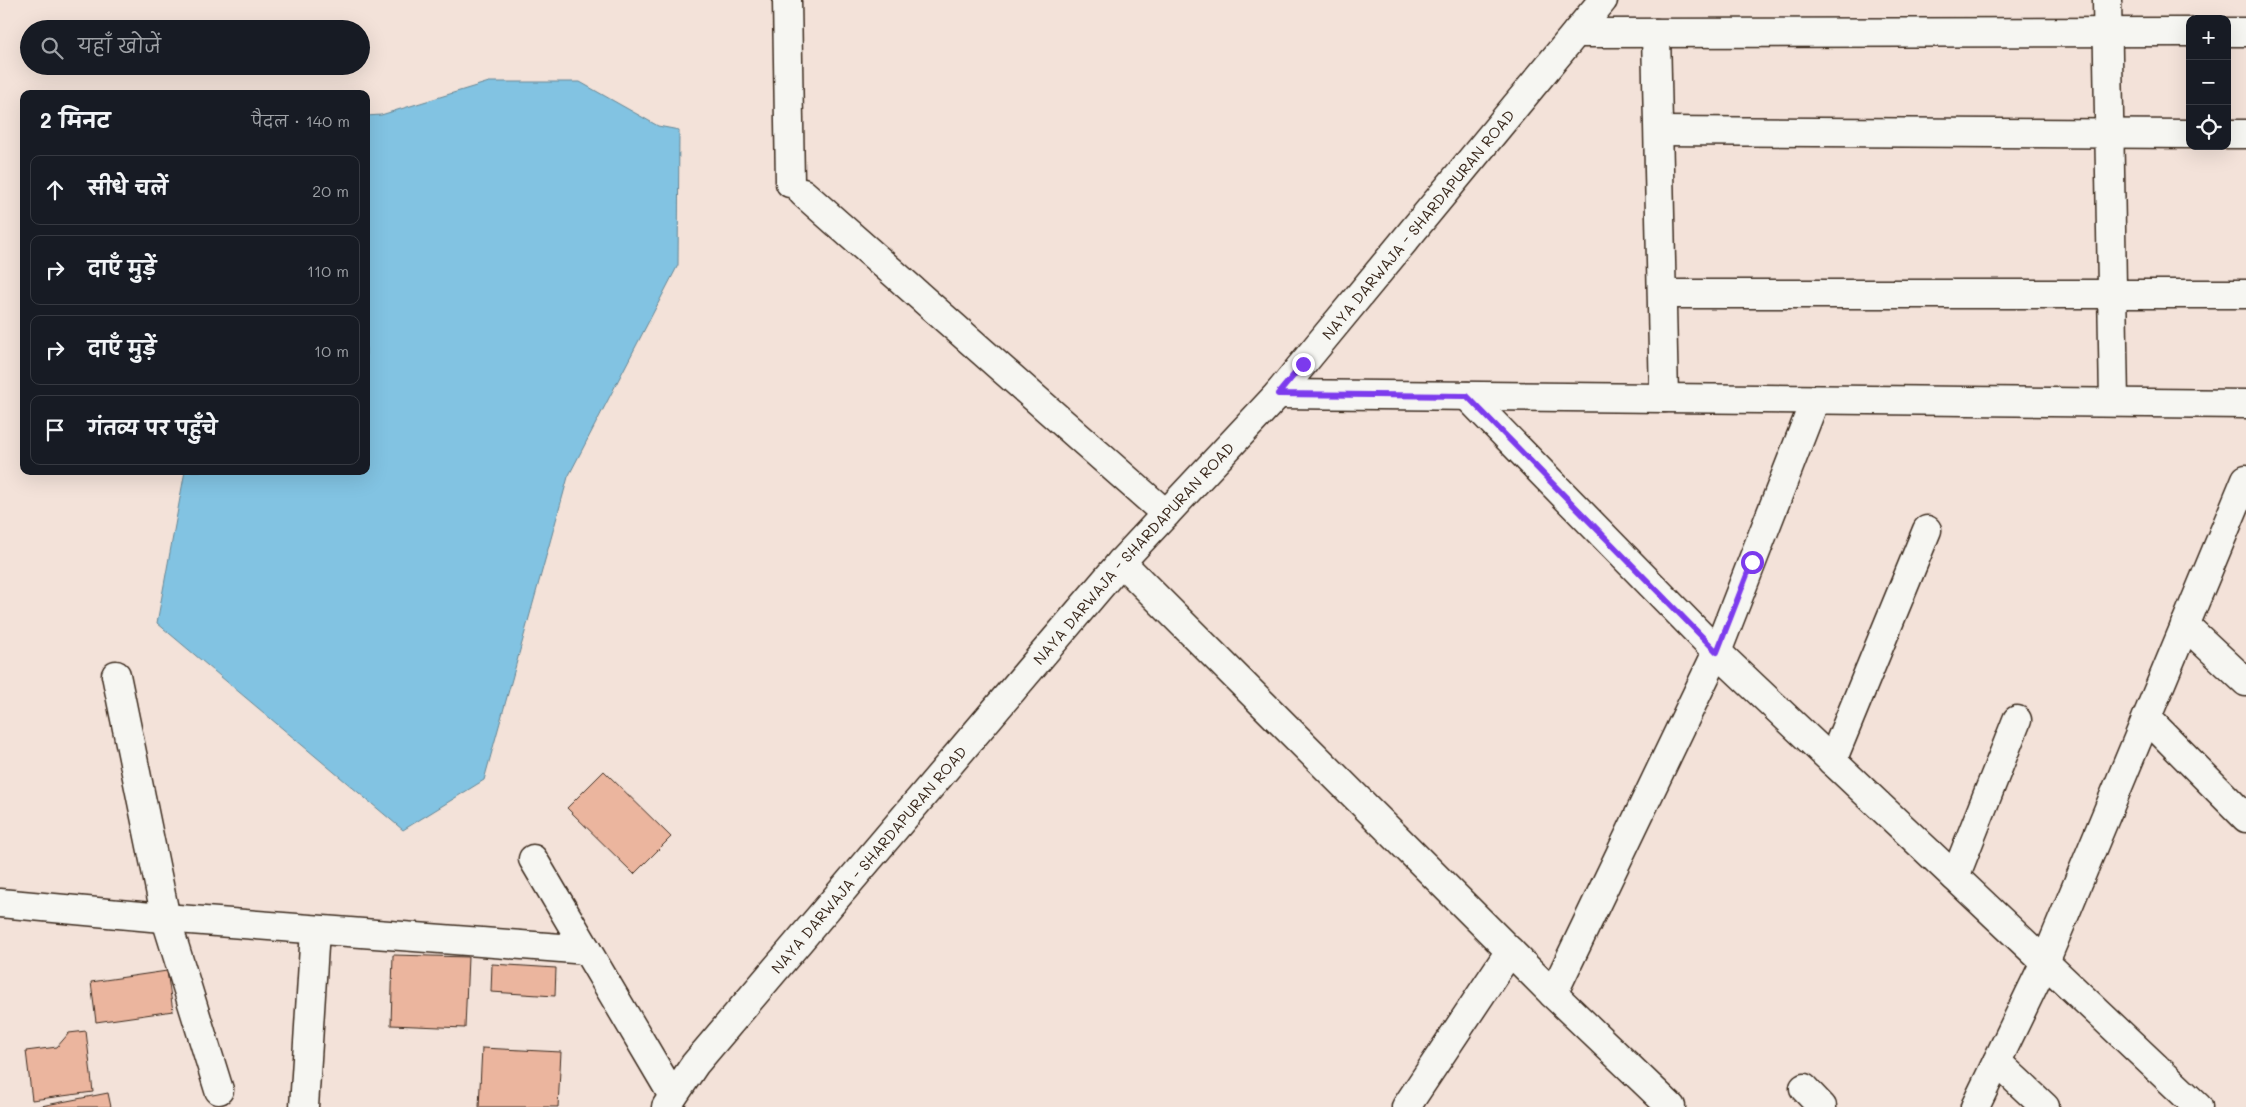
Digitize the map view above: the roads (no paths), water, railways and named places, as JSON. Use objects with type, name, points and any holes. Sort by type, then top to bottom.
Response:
[{"type":"street","points":[[787,0],[797,188],[1166,514]]},
{"type":"street","name":"NAYA DARWAJA - SHARDAPURAN ROAD","points":[[669,1101],[695,1064],[1121,562],[1278,394],[1604,0]]},
{"type":"street","points":[[2107,0],[2114,402]]},
{"type":"street","points":[[1576,33],[2186,32]]},
{"type":"street","points":[[2231,32],[2246,32]]},
{"type":"street","points":[[1656,33],[1660,131],[1664,398]]},
{"type":"street","points":[[1660,131],[2186,134]]},
{"type":"street","points":[[2231,134],[2246,134]]},
{"type":"street","points":[[1663,294],[2246,294]]},
{"type":"street","points":[[1278,394],[2246,404]]},
{"type":"street","points":[[1467,396],[1717,652],[2198,1107]]},
{"type":"street","points":[[1553,994],[1717,652],[1815,400]]},
{"type":"street","points":[[1975,1107],[2045,962],[2246,479]]},
{"type":"street","points":[[1832,761],[1927,530]]},
{"type":"street","points":[[1121,562],[1553,994],[1671,1107]]},
{"type":"street","points":[[2185,625],[2246,682]]},
{"type":"street","points":[[116,675],[166,918],[219,1090]]},
{"type":"street","points":[[2147,718],[2246,818]]},
{"type":"street","points":[[1955,877],[2018,720]]},
{"type":"street","points":[[533,859],[587,950],[669,1101]]},
{"type":"street","points":[[0,903],[315,930],[587,950]]},
{"type":"street","points":[[304,1107],[315,930]]},
{"type":"street","points":[[1406,1107],[1510,951]]},
{"type":"street","points":[[1997,1062],[2045,1107]]},
{"type":"water","points":[[489,82],[580,82],[658,126],[679,130],[678,265],[568,477],[484,780],[403,830],[157,623],[184,475],[370,475],[370,116],[381,115]]}]
